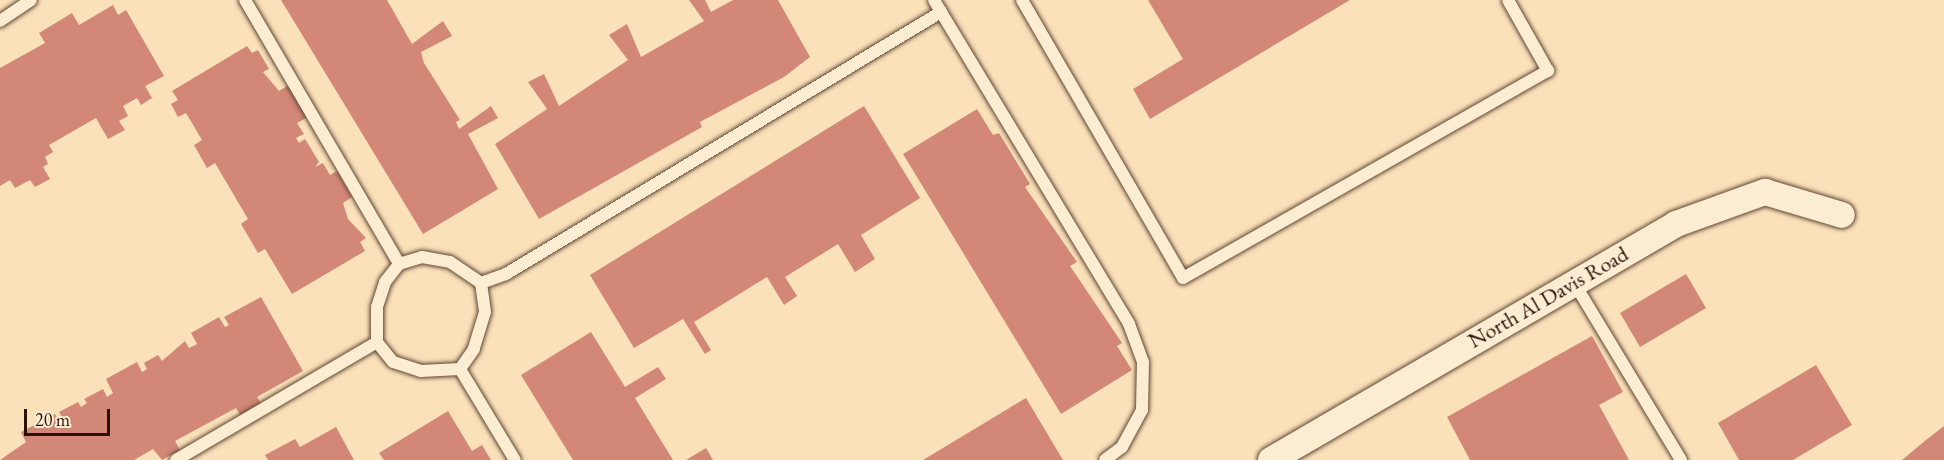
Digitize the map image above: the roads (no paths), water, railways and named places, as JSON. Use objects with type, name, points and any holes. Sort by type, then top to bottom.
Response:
[{"type":"street","name":"North Al Davis Road","points":[[1271,460],[1573,281],[1676,224],[1765,192],[1842,215]]},
{"type":"lane","points":[[0,21],[30,0]]},
{"type":"lane","points":[[245,0],[399,264]]},
{"type":"lane","points":[[934,0],[1130,324],[1143,362],[1142,410],[1122,447],[1105,460]]},
{"type":"lane","points":[[1022,0],[1183,278],[1548,71],[1508,0]]},
{"type":"lane","points":[[481,283],[506,274],[941,12]]},
{"type":"lane","points":[[422,257],[450,262],[481,283],[485,312],[474,350],[460,369],[421,371],[393,362],[377,342],[377,307],[385,282],[399,264],[422,257]]},
{"type":"lane","points":[[1573,281],[1681,460]]},
{"type":"lane","points":[[176,460],[377,342]]},
{"type":"lane","points":[[460,369],[515,460]]}]
